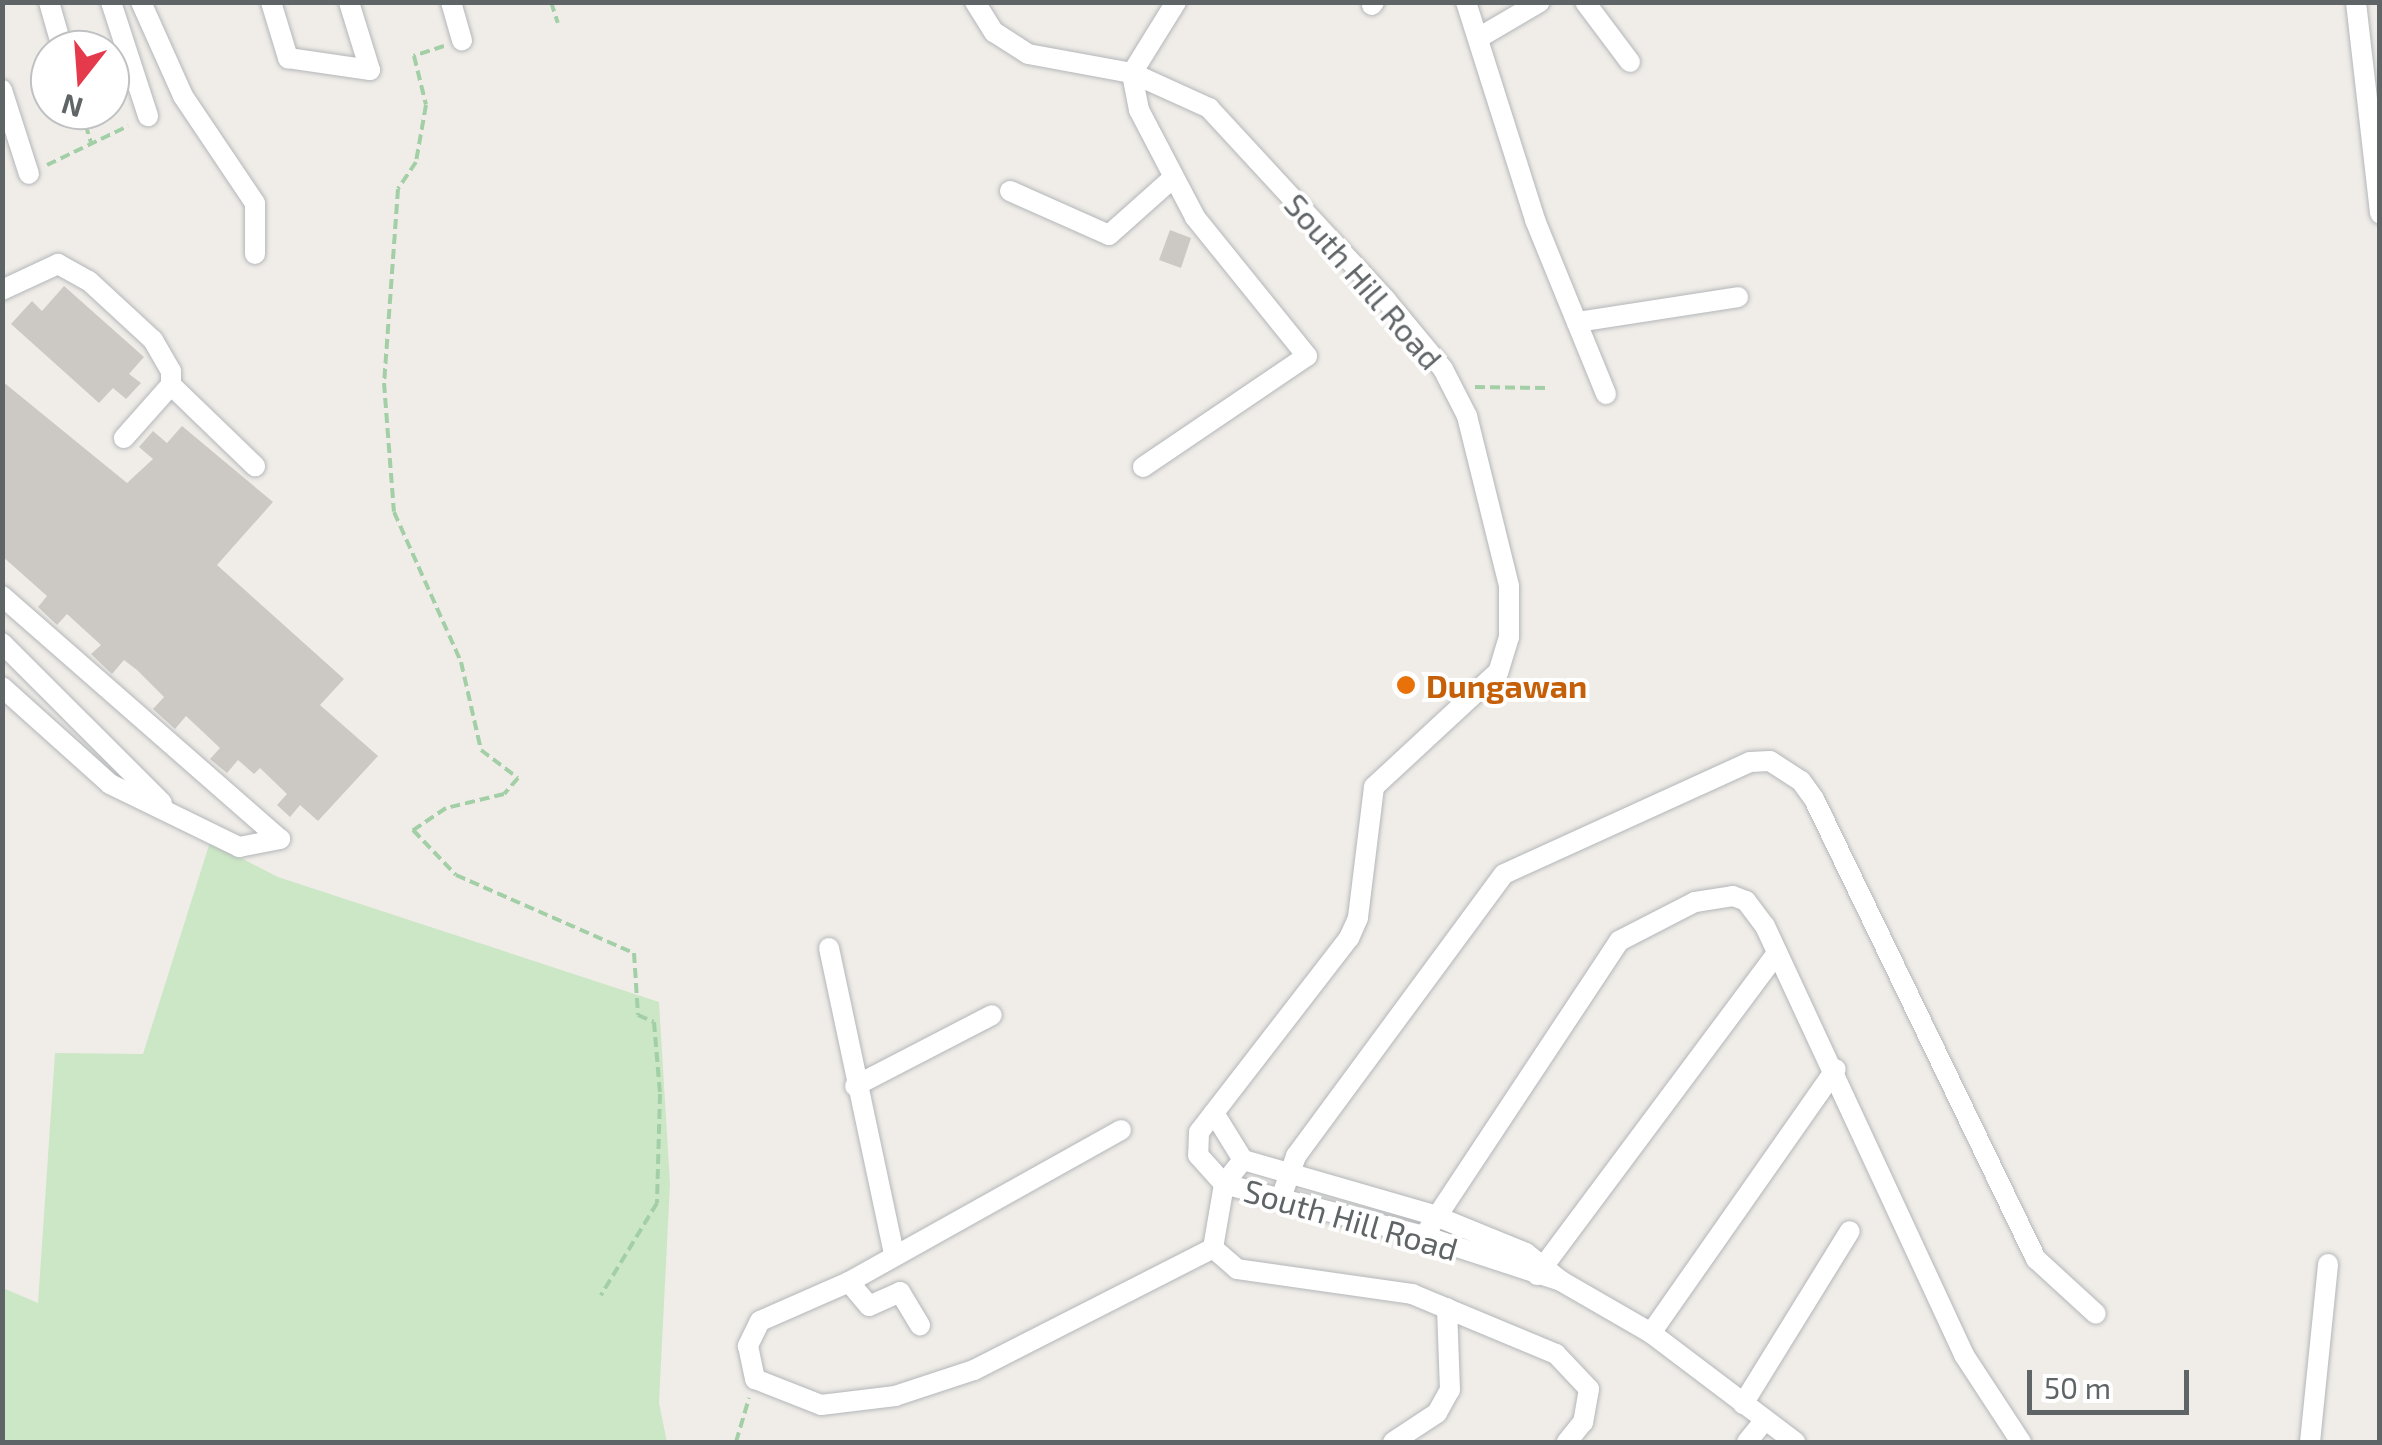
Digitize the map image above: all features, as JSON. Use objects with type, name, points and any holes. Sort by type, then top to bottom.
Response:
[{"type":"street","points":[[49,2],[56,30]]},
{"type":"street","points":[[111,2],[148,116]]},
{"type":"street","points":[[141,2],[183,96],[255,203],[255,254]]},
{"type":"street","points":[[270,2],[288,58],[370,70],[349,2]]},
{"type":"street","points":[[452,2],[462,40]]},
{"type":"street","name":"South Hill Road","points":[[975,2],[994,32],[1028,54],[1132,73],[1209,108],[1443,368],[1476,450],[1511,610],[1504,658],[1491,683],[1374,787],[1358,918],[1350,938],[1214,1112],[1196,1143],[1198,1156],[1224,1184],[1540,1270]]},
{"type":"street","points":[[1143,467],[1307,356],[1242,282],[1173,178],[1139,110],[1132,73],[1176,2]]},
{"type":"street","points":[[1466,2],[1480,36],[1535,220],[1606,394]]},
{"type":"street","points":[[1480,36],[1540,2]]},
{"type":"street","points":[[1586,2],[1630,62]]},
{"type":"street","points":[[2356,2],[2380,214]]},
{"type":"street","points":[[2,90],[29,174]]},
{"type":"street","points":[[1010,191],[1109,235],[1173,178]]},
{"type":"street","points":[[2,290],[58,264],[72,270],[152,340],[171,370],[171,385],[124,438]]},
{"type":"street","points":[[1577,322],[1738,296]]},
{"type":"street","points":[[171,385],[256,466]]},
{"type":"street","points":[[2,596],[280,839],[239,846],[110,784],[2,688]]},
{"type":"street","points":[[2,643],[174,816]]},
{"type":"street","points":[[1281,1198],[1286,1172],[1504,874],[1750,762],[1770,762],[1801,780],[1814,799],[2036,1259],[2096,1314]]},
{"type":"street","points":[[1424,1236],[1433,1215],[1630,932],[1694,902],[1732,896],[1757,912],[1836,1069],[1964,1355],[2021,1442]]},
{"type":"street","points":[[829,948],[855,1086],[894,1254]]},
{"type":"street","points":[[1540,1270],[1777,954]]},
{"type":"street","points":[[855,1086],[992,1015]]},
{"type":"street","points":[[1650,1333],[1836,1069]]},
{"type":"street","name":"South Hill Road","points":[[1214,1112],[1243,1160],[1433,1215],[1650,1333],[1795,1442]]},
{"type":"street","points":[[1121,1130],[848,1282],[760,1321],[748,1346],[755,1379],[821,1405],[895,1396],[974,1370],[1213,1248]]},
{"type":"street","points":[[1213,1248],[1224,1184],[1243,1160]]},
{"type":"street","points":[[1743,1404],[1850,1231]]},
{"type":"street","points":[[1213,1248],[1238,1269],[1412,1294],[1556,1354],[1589,1389],[1583,1422],[1566,1442]]},
{"type":"street","points":[[2310,1442],[2328,1264]]},
{"type":"street","points":[[848,1282],[870,1306],[900,1292],[920,1325]]},
{"type":"street","points":[[1392,1442],[1437,1414],[1450,1390],[1448,1308]]},
{"type":"street","points":[[1747,1442],[1764,1420]]},
{"type":"path","points":[[552,2],[558,24]]},
{"type":"path","points":[[462,40],[414,56],[426,105],[416,162],[398,189],[384,383],[394,512],[461,662],[481,750],[518,778],[504,794],[446,808],[414,830],[456,875],[634,953],[638,1014],[654,1022],[657,1203],[602,1295]]},
{"type":"path","points":[[29,174],[148,116]]},
{"type":"path","points":[[87,130],[91,144]]},
{"type":"path","points":[[1477,386],[1550,388]]},
{"type":"path","points":[[736,1442],[755,1379]]},
{"type":"green space","points":[[210,842],[278,877],[659,1002],[670,1184],[659,1403],[667,1442],[3,1442],[3,1288],[38,1303],[55,1053],[143,1054]]},
{"type":"building","points":[[1170,230],[1191,238],[1181,268],[1159,260]]},
{"type":"building","points":[[64,286],[144,357],[129,374],[141,383],[126,399],[113,388],[99,403],[11,324],[32,301],[42,311]]},
{"type":"building","points":[[2,381],[127,483],[153,459],[139,447],[153,431],[167,443],[182,426],[273,502],[217,565],[344,679],[320,705],[378,756],[318,821],[300,805],[290,817],[277,805],[287,794],[260,768],[254,774],[238,760],[227,773],[210,759],[220,748],[186,716],[175,729],[153,709],[164,697],[137,670],[124,660],[112,674],[91,654],[101,645],[67,614],[57,625],[38,607],[47,596],[2,556]]},
{"type":"place","name":"Dungawan","points":[[1406,685]]}]
